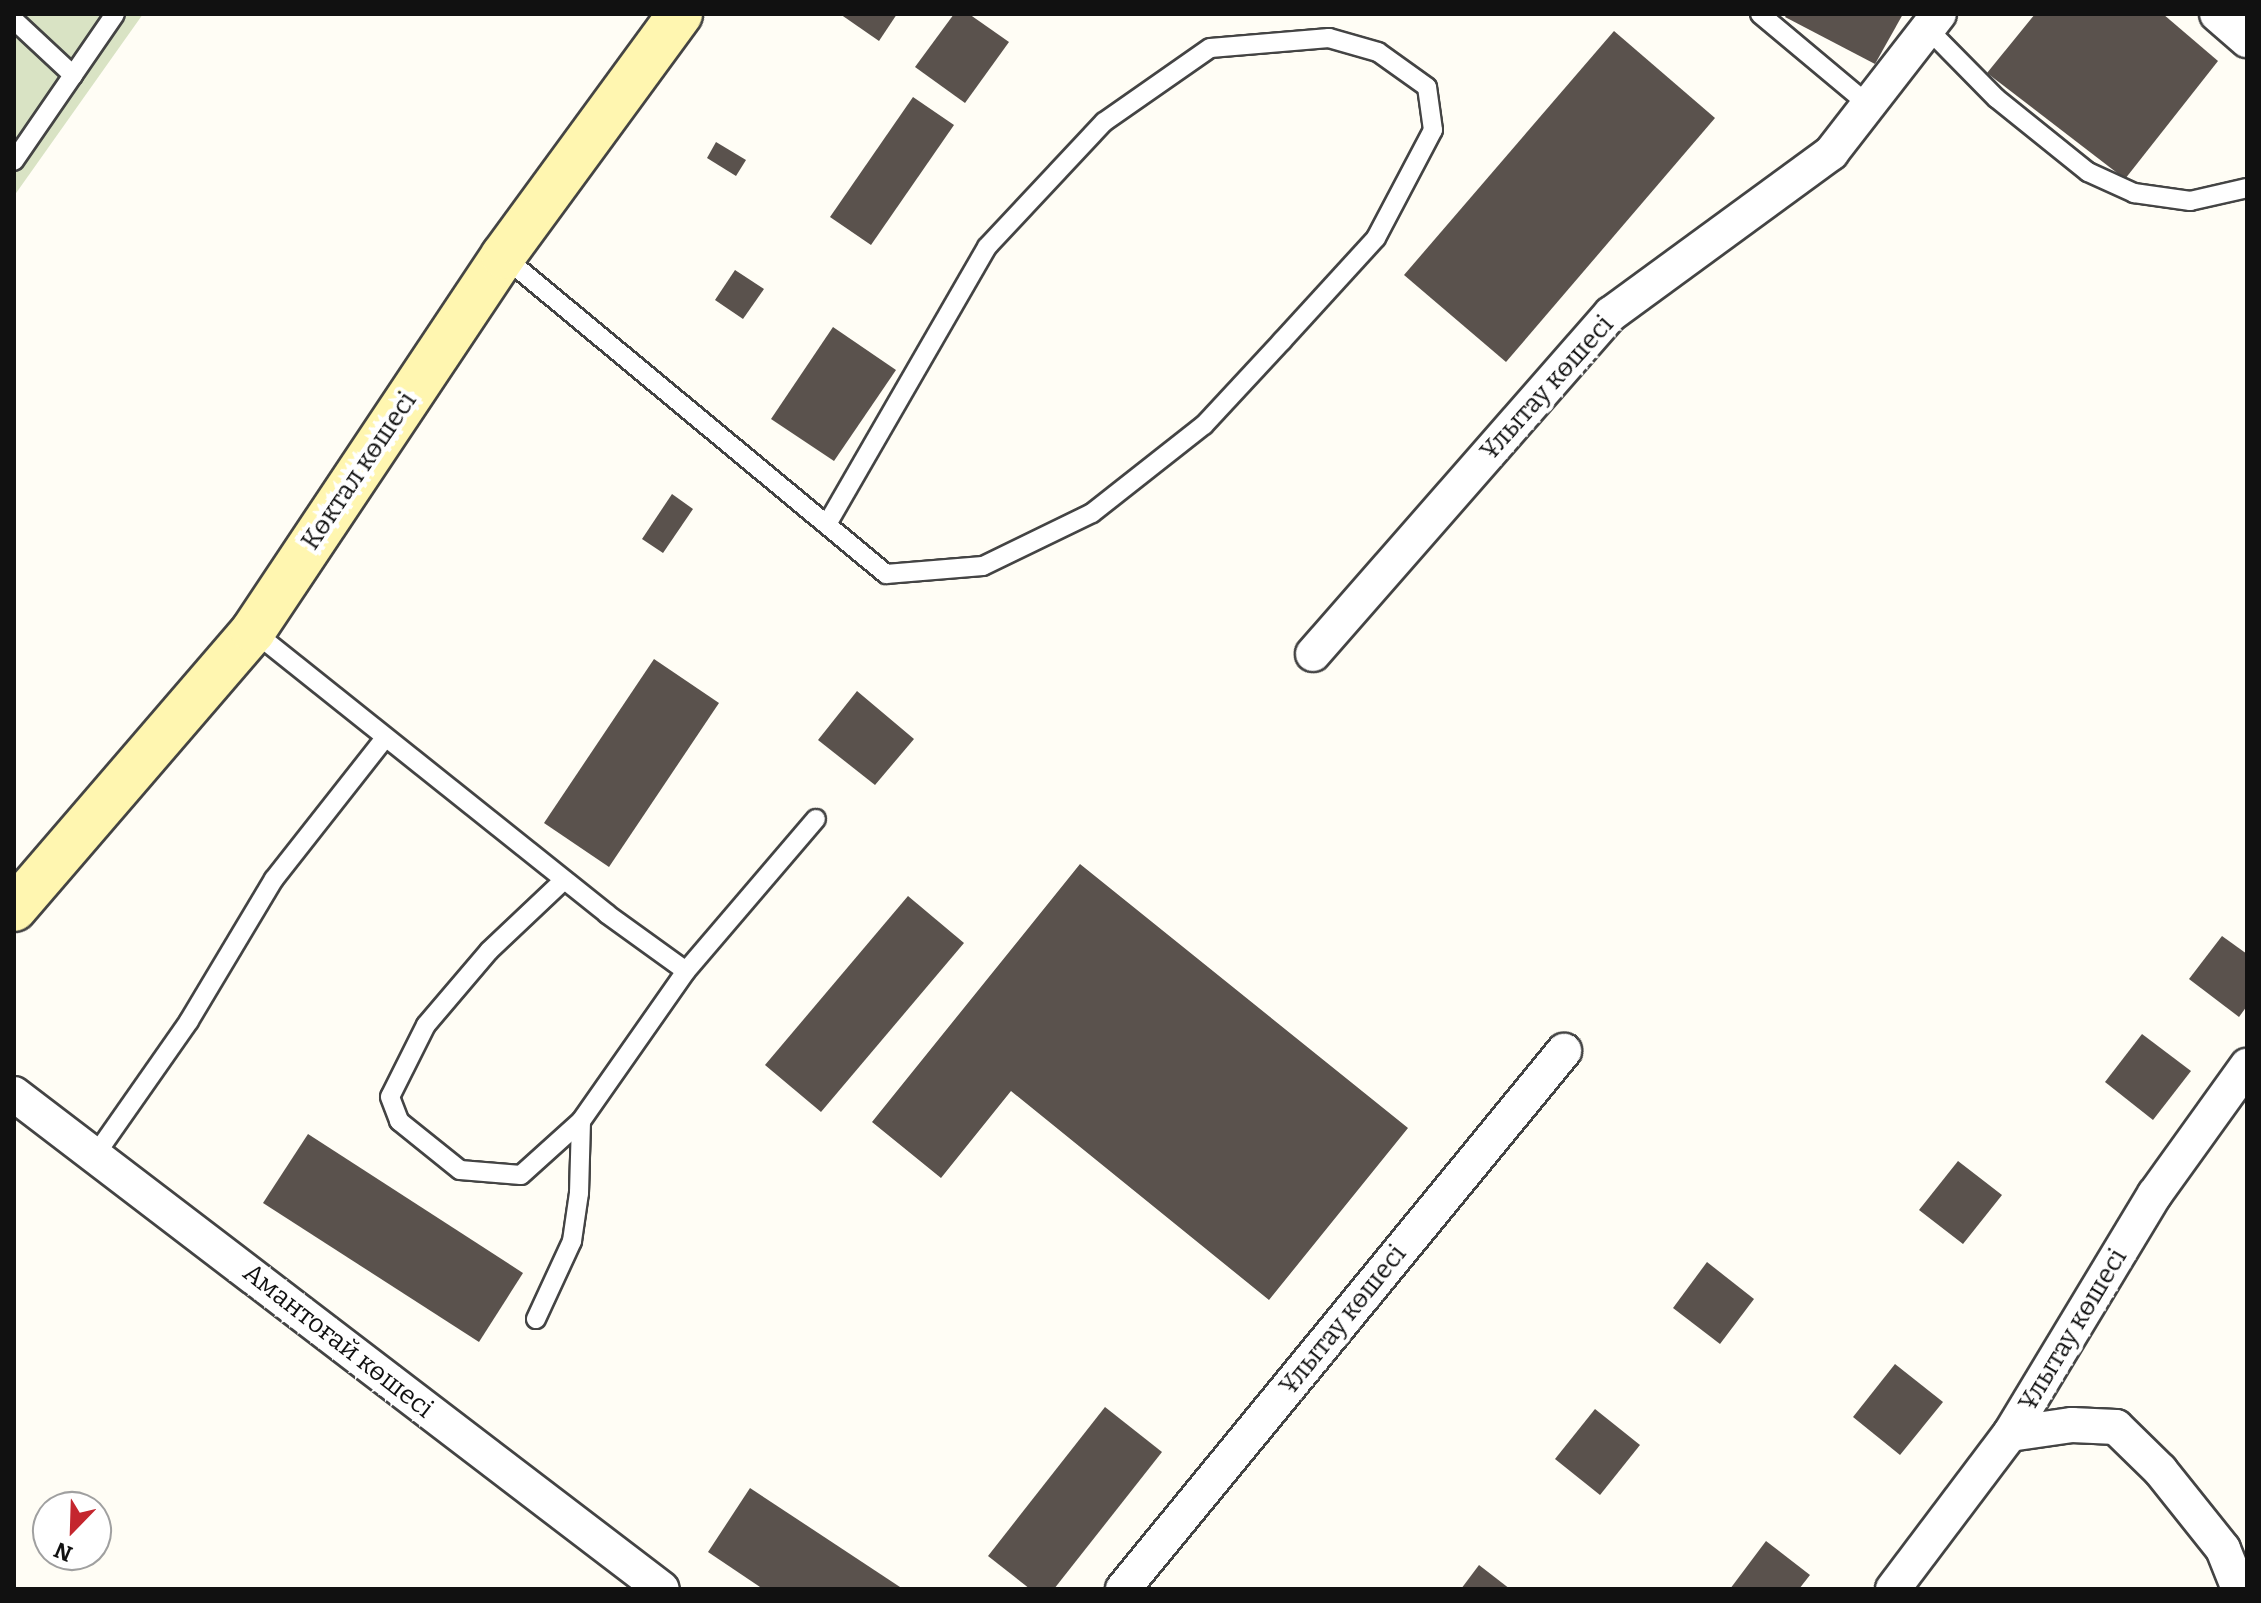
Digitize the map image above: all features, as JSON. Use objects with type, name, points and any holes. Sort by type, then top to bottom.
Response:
[{"type":"street","name":"Көктал көшесі","points":[[14,909],[253,631],[503,256],[680,14]]},
{"type":"street","points":[[2217,14],[2247,40]]},
{"type":"street","name":"Ұлытау көшесі","points":[[1313,654],[1611,314],[1831,153],[1933,21]]},
{"type":"street","name":"Ұлытау көшесі","points":[[1123,1589],[1564,1051]]},
{"type":"street","name":"Ұлытау көшесі","points":[[1893,1589],[2010,1434],[2155,1194],[2247,1066]]},
{"type":"street","name":"Амантоғай көшесі","points":[[14,1094],[662,1589]]},
{"type":"street","points":[[2010,1434],[2072,1425],[2116,1427],[2160,1470],[2223,1549],[2239,1589]]},
{"type":"lane","points":[[14,161],[115,14]]},
{"type":"lane","points":[[1760,14],[1869,105]]},
{"type":"lane","points":[[14,20],[73,75]]},
{"type":"lane","points":[[1933,21],[1996,98],[2088,172],[2134,193],[2190,201],[2247,188]]},
{"type":"lane","points":[[503,256],[886,574],[983,566],[1092,513],[1204,425],[1376,238],[1433,130],[1427,87],[1378,52],[1329,38],[1210,48],[1104,122],[987,247],[827,524]]},
{"type":"lane","points":[[253,631],[564,880],[686,971]]},
{"type":"lane","points":[[96,1154],[189,1021],[274,879],[385,738]]},
{"type":"lane","points":[[564,880],[489,951],[426,1025],[390,1097],[399,1121],[460,1170],[521,1175],[581,1121],[686,971],[816,819]]},
{"type":"lane","points":[[536,1319],[572,1241],[579,1193],[581,1121]]},
{"type":"green space","points":[[14,14],[143,14],[14,196]]},
{"type":"building","points":[[840,14],[897,14],[879,41]]},
{"type":"building","points":[[954,14],[969,14],[1009,42],[965,103],[915,67]]},
{"type":"building","points":[[1787,14],[1903,14],[1875,64],[1785,17]]},
{"type":"building","points":[[2035,14],[2163,14],[2218,61],[2125,179],[1987,73]]},
{"type":"building","points":[[1614,31],[1715,118],[1506,362],[1404,275]]},
{"type":"building","points":[[913,97],[954,125],[871,245],[830,217]]},
{"type":"building","points":[[716,142],[746,160],[736,176],[707,158]]},
{"type":"building","points":[[735,270],[764,289],[743,319],[715,300]]},
{"type":"building","points":[[833,327],[896,370],[834,461],[771,419]]},
{"type":"building","points":[[672,494],[693,509],[663,553],[642,539]]},
{"type":"building","points":[[654,659],[719,703],[609,867],[544,823]]},
{"type":"building","points":[[857,691],[914,739],[875,785],[818,740]]},
{"type":"building","points":[[1080,864],[1408,1128],[1269,1300],[1011,1091],[941,1178],[872,1122]]},
{"type":"building","points":[[908,896],[964,943],[821,1112],[765,1065]]},
{"type":"building","points":[[2222,936],[2247,954],[2247,1006],[2239,1017],[2189,979]]},
{"type":"building","points":[[2142,1034],[2191,1071],[2153,1120],[2105,1082]]},
{"type":"building","points":[[308,1134],[523,1273],[479,1342],[263,1203]]},
{"type":"building","points":[[1958,1161],[2002,1195],[1963,1244],[1919,1210]]},
{"type":"building","points":[[1707,1262],[1754,1299],[1720,1344],[1673,1308]]},
{"type":"building","points":[[1895,1364],[1943,1402],[1900,1455],[1853,1417]]},
{"type":"building","points":[[1105,1407],[1162,1452],[1054,1589],[1030,1589],[988,1556]]},
{"type":"building","points":[[1595,1409],[1640,1445],[1600,1495],[1555,1459]]},
{"type":"building","points":[[750,1488],[903,1589],[763,1589],[708,1552]]},
{"type":"building","points":[[1766,1541],[1810,1575],[1799,1589],[1730,1589]]},
{"type":"building","points":[[1479,1565],[1510,1589],[1461,1589]]}]
